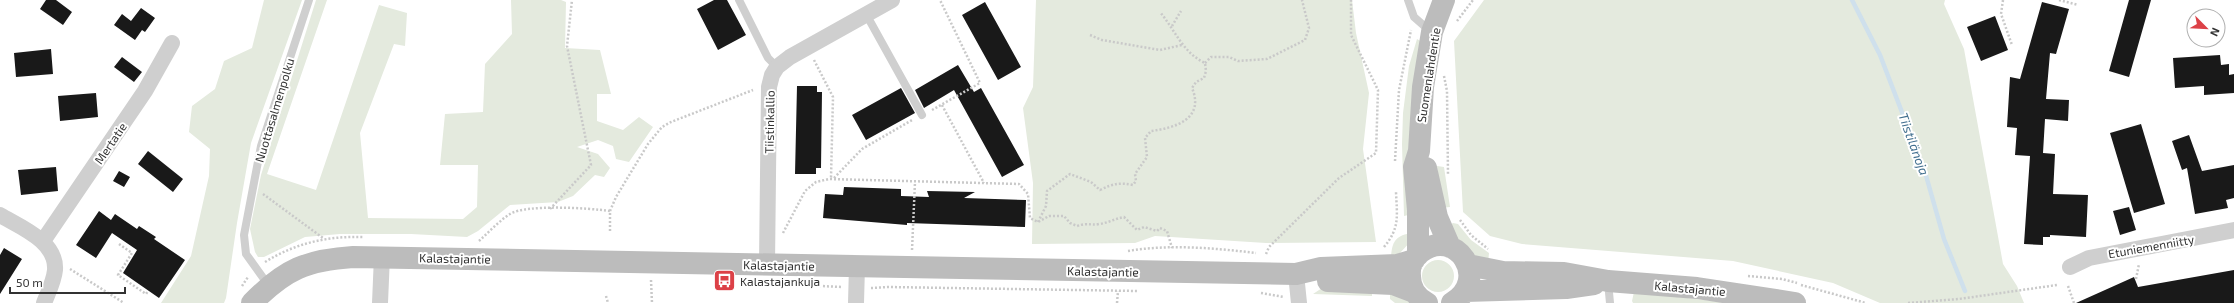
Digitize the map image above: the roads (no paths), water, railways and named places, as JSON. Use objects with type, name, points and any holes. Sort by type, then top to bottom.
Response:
[{"type":"main road","name":"Suomenlahdentie","points":[[1422,300],[1410,280],[1416,257],[1418,210],[1414,167],[1419,150],[1422,101],[1432,32],[1444,0]]},
{"type":"main road","name":"Suomenlahdentie","points":[[1419,150],[1425,166],[1437,217],[1450,247]]},
{"type":"main road","name":"Kalastajantie","points":[[252,303],[269,286],[296,267],[326,258],[382,256],[1296,274],[1321,268],[1397,265],[1416,257],[1433,246],[1450,247]]},
{"type":"main road","points":[[1450,247],[1461,254],[1468,265],[1470,278],[1458,299]]},
{"type":"main road","name":"Kalastajantie","points":[[1468,265],[1503,272],[1564,273],[1608,281],[1740,298],[1795,303]]},
{"type":"main road","name":"Kalastajantie","points":[[1296,274],[1321,281],[1393,284],[1422,300]]},
{"type":"main road","name":"Kalastajantie","points":[[1458,299],[1566,288],[1608,281]]},
{"type":"street","name":"Tiistinkallio","points":[[767,264],[769,87],[772,75],[777,67],[790,56],[892,0]]},
{"type":"street","name":"Mertatie","points":[[44,241],[145,91],[172,43]]},
{"type":"street","points":[[0,215],[44,241],[52,255],[55,269],[44,303]]},
{"type":"street","name":"Etuniemenniitty","points":[[2070,267],[2089,258],[2234,230]]},
{"type":"street","points":[[380,303],[382,256]]},
{"type":"street","points":[[856,303],[857,266]]},
{"type":"street","points":[[1296,274],[1299,303]]},
{"type":"lane","name":"Nuottasalmenpolku","points":[[269,286],[246,254],[244,235],[261,146],[309,0]]},
{"type":"lane","points":[[739,0],[768,58],[777,67]]},
{"type":"lane","points":[[1408,0],[1414,17],[1432,32]]},
{"type":"lane","points":[[866,14],[922,115]]},
{"type":"lane","points":[[1608,281],[1610,303]]},
{"type":"waterway","name":"Tiistilänoja","points":[[1852,0],[1880,55],[1925,172],[1944,239],[1965,291]]},
{"type":"place","name":"Kalastajankuja","points":[[724,281]]}]
